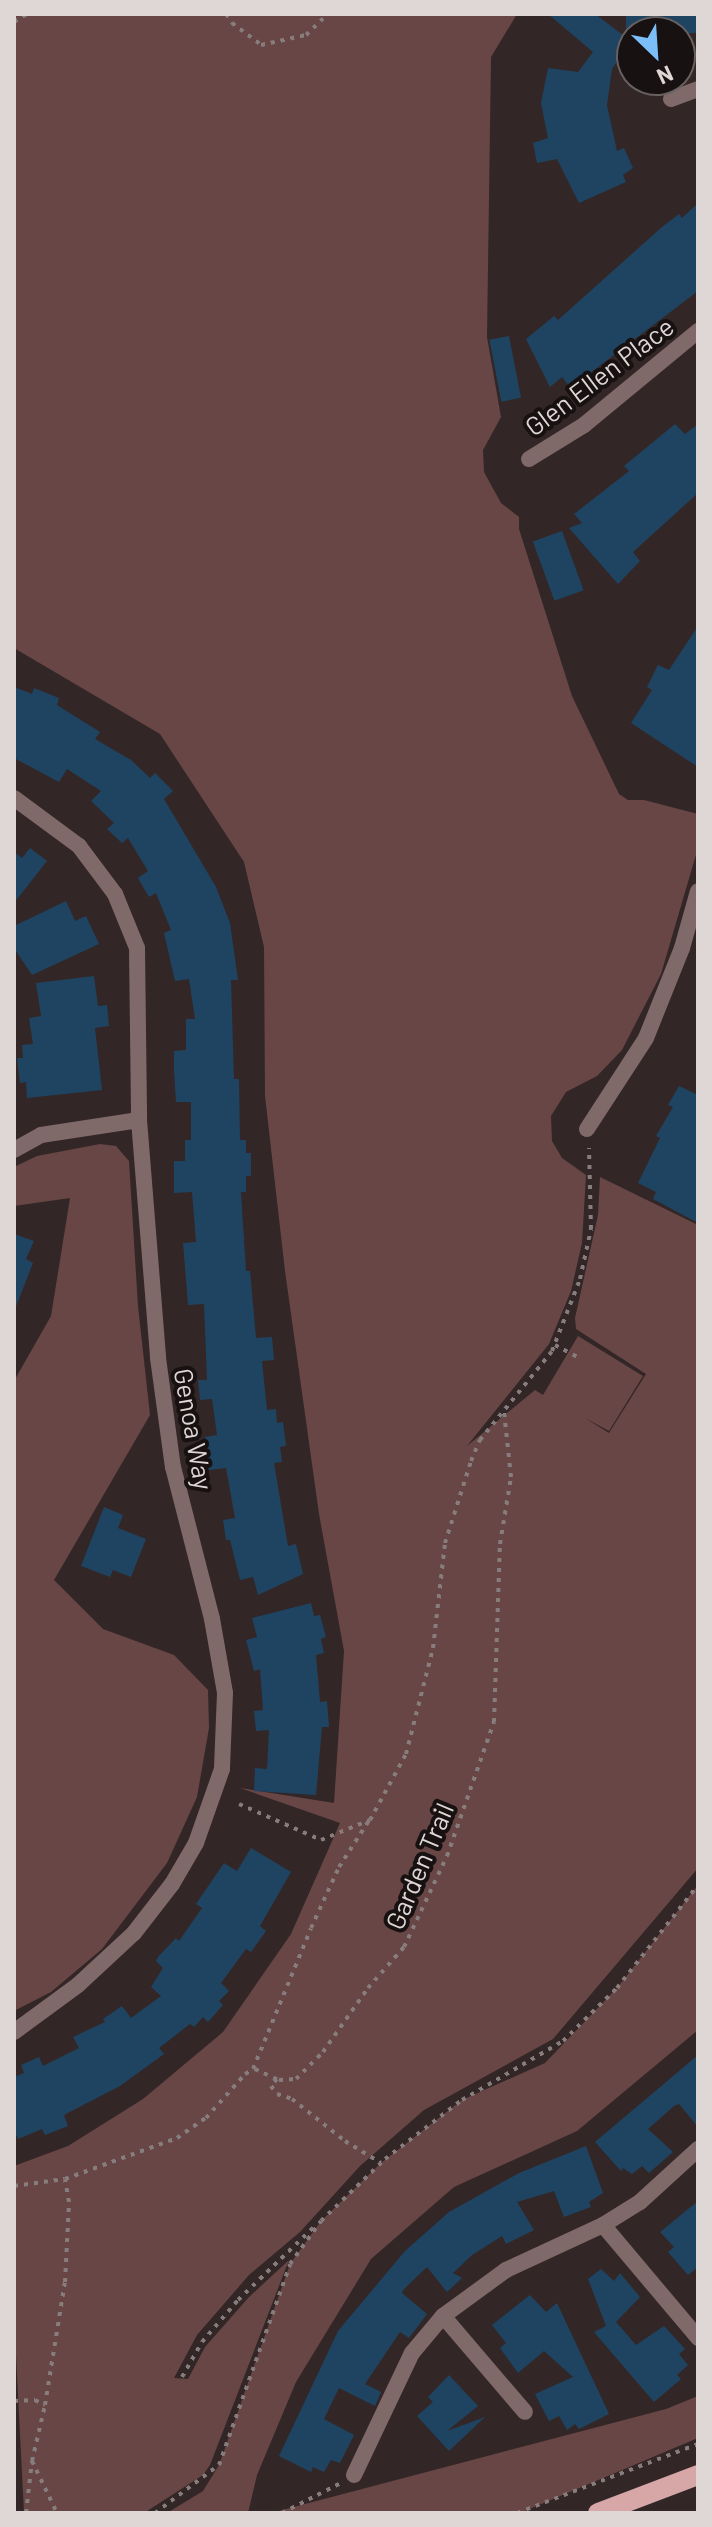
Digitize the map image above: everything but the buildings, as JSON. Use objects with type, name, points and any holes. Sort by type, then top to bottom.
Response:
[{"type":"main road","points":[[598,2513],[698,2475]]},
{"type":"street","points":[[671,99],[698,89]]},
{"type":"street","name":"Glen Ellen Place","points":[[529,459],[584,425],[698,331]]},
{"type":"street","name":"Genoa Way","points":[[14,798],[79,846],[115,894],[137,948],[139,1120],[158,1358],[173,1467],[212,1619],[225,1693],[222,1769],[196,1843],[172,1884],[134,1933],[78,1985],[14,2032]]},
{"type":"street","points":[[587,1129],[646,1038],[682,948],[698,891]]},
{"type":"street","points":[[14,1150],[41,1135],[139,1120]]},
{"type":"street","points":[[354,2475],[412,2353],[443,2316],[506,2270],[603,2225],[640,2202],[698,2149]]},
{"type":"street","points":[[603,2225],[698,2338]]},
{"type":"street","points":[[443,2316],[525,2412]]},
{"type":"path","points":[[14,22],[27,14]]},
{"type":"path","points":[[226,14],[232,23],[261,45],[306,35],[328,14]]},
{"type":"path","points":[[14,2186],[65,2179],[177,2138],[206,2118],[253,2070],[276,2007],[292,1982],[311,1928],[339,1867],[370,1820],[406,1754],[433,1648],[445,1543],[471,1461],[480,1440],[555,1345],[580,1279],[591,1229],[587,1129]]},
{"type":"path","points":[[555,1345],[579,1358]]},
{"type":"path","name":"Garden Trail","points":[[277,2079],[296,2079],[323,2052],[368,1988],[404,1947],[447,1856],[494,1722],[500,1544],[511,1477],[504,1412]]},
{"type":"path","points":[[239,1804],[321,1840],[370,1820]]},
{"type":"path","points":[[182,2377],[202,2342],[238,2300],[381,2163],[462,2100],[563,2041],[617,1988],[698,1885]]},
{"type":"path","points":[[253,2070],[258,2068],[277,2079],[271,2086],[277,2094],[292,2099],[345,2141],[381,2163]]},
{"type":"path","points":[[26,2513],[32,2461],[45,2405],[65,2282],[69,2202],[65,2179]]},
{"type":"path","points":[[155,2513],[219,2465],[290,2264],[321,2221]]},
{"type":"path","points":[[14,2401],[35,2400],[45,2405]]},
{"type":"path","points":[[517,2513],[698,2444]]},
{"type":"path","points":[[32,2461],[57,2513]]},
{"type":"path","points":[[282,2513],[354,2475]]},
{"type":"shaded area","points":[[14,14],[517,14],[491,57],[487,337],[501,417],[483,450],[484,472],[501,503],[519,517],[519,529],[572,696],[619,794],[628,800],[644,800],[698,814],[698,848],[661,974],[622,1050],[597,1076],[566,1092],[551,1116],[552,1141],[562,1158],[586,1175],[582,1243],[571,1291],[549,1344],[467,1446],[535,1390],[543,1395],[578,1336],[643,1376],[609,1431],[585,1418],[609,1433],[646,1374],[576,1329],[575,1318],[598,1215],[600,1177],[698,1225],[698,1868],[553,2039],[424,2110],[360,2166],[300,2232],[249,2275],[197,2335],[174,2378],[188,2379],[205,2347],[249,2297],[289,2260],[210,2465],[203,2475],[144,2513],[24,2513],[14,2316],[14,2166],[68,2146],[143,2099],[223,2032],[291,1934],[340,1823],[240,1788],[334,1803],[344,1651],[319,1514],[285,1271],[265,1096],[264,947],[244,862],[160,734],[14,648]]},
{"type":"shaded area","points":[[100,1144],[116,1146],[129,1161],[138,1306],[150,1415],[54,1580],[103,1629],[174,1655],[208,1690],[209,1728],[197,1797],[167,1863],[102,1949],[51,1992],[14,2011],[14,1381],[51,1316],[70,1198],[14,1206],[14,1167],[37,1156]]},
{"type":"shaded area","points":[[698,1885],[698,2030],[577,2131],[454,2187],[371,2259],[296,2382],[257,2475],[248,2513],[167,2513],[203,2491],[219,2465],[290,2264],[321,2221],[381,2163],[462,2100],[545,2063],[617,1988]]},
{"type":"shaded area","points":[[698,2396],[698,2438],[520,2513],[271,2513],[666,2409]]}]
